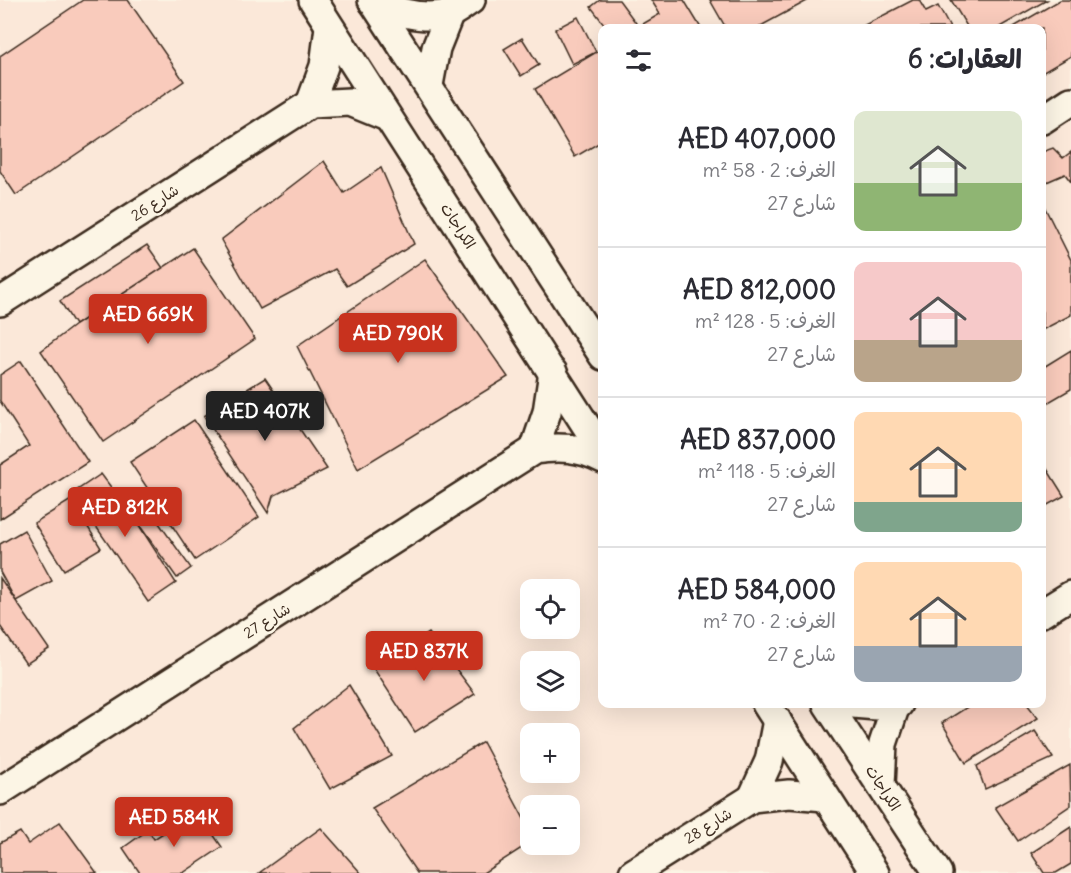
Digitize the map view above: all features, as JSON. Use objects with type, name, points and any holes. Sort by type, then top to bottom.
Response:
[{"type":"street","name":"الكراجات","points":[[313,0],[598,444]]},
{"type":"street","points":[[373,1],[411,14],[460,6]]},
{"type":"street","points":[[373,1],[598,344]]},
{"type":"street","points":[[429,85],[436,48],[460,6]]},
{"type":"street","points":[[310,104],[324,66],[329,27]]},
{"type":"street","points":[[1046,117],[1071,101]]},
{"type":"street","name":"شارع 26","points":[[0,302],[310,104],[350,102],[387,117]]},
{"type":"street","points":[[534,450],[547,412],[553,372]]},
{"type":"street","name":"شارع 27","points":[[0,791],[534,450],[553,447],[573,448],[598,457]]},
{"type":"street","points":[[1046,611],[1071,595]]},
{"type":"street","name":"الكراجات","points":[[830,708],[938,873]]},
{"type":"street","points":[[881,785],[883,744],[896,708]]},
{"type":"street","points":[[772,712],[875,873]]},
{"type":"street","points":[[752,798],[769,760],[772,712]]},
{"type":"street","name":"شارع 28","points":[[633,873],[752,798],[789,794],[825,797]]},
{"type":"shaded area","points":[[0,0],[1071,0],[1071,873],[0,873]]},
{"type":"building","points":[[83,0],[128,0],[184,81],[16,195],[0,171],[0,56]]},
{"type":"building","points":[[600,0],[619,0],[636,23],[604,24],[591,7]]},
{"type":"building","points":[[651,0],[684,0],[699,24],[643,24],[660,14]]},
{"type":"building","points":[[710,0],[807,1],[764,24],[724,24]]},
{"type":"building","points":[[913,0],[919,0],[926,12],[938,6],[948,24],[867,24]]},
{"type":"building","points":[[951,0],[1047,0],[1005,24],[966,24]]},
{"type":"building","points":[[1060,0],[1071,0],[1071,56],[1046,71],[1046,24],[1019,24]]},
{"type":"building","points":[[578,17],[596,52],[572,64],[555,29]]},
{"type":"building","points":[[522,38],[539,65],[521,76],[504,49]]},
{"type":"building","points":[[598,51],[598,143],[575,157],[535,89]]},
{"type":"building","points":[[1053,148],[1063,158],[1071,152],[1071,182],[1065,174],[1046,182],[1046,151]]},
{"type":"building","points":[[324,161],[344,193],[381,168],[414,244],[347,286],[335,269],[260,309],[221,240]]},
{"type":"building","points":[[1046,210],[1071,260],[1071,315],[1046,328]]},
{"type":"building","points":[[147,245],[163,268],[75,325],[60,301]]},
{"type":"building","points":[[193,248],[255,339],[103,442],[41,351],[75,325]]},
{"type":"building","points":[[425,259],[508,377],[358,469],[297,346]]},
{"type":"building","points":[[1071,350],[1071,389],[1046,404],[1046,366]]},
{"type":"building","points":[[21,361],[88,462],[0,519],[0,465],[29,446],[0,401],[0,375]]},
{"type":"building","points":[[265,378],[327,469],[273,496],[268,513],[204,416]]},
{"type":"building","points":[[194,420],[259,517],[195,560],[130,462]]},
{"type":"building","points":[[1046,467],[1064,496],[1046,506]]},
{"type":"building","points":[[101,474],[135,519],[176,583],[148,602],[73,493]]},
{"type":"building","points":[[71,500],[101,548],[64,570],[34,523]]},
{"type":"building","points":[[149,509],[191,568],[177,578],[135,519]]},
{"type":"building","points":[[24,530],[52,581],[16,601],[0,572],[0,544]]},
{"type":"building","points":[[0,578],[49,649],[26,664],[0,626]]},
{"type":"building","points":[[429,633],[475,694],[415,732],[374,669]]},
{"type":"building","points":[[349,685],[392,756],[330,789],[294,728]]},
{"type":"building","points":[[966,708],[1030,708],[1038,718],[966,763],[942,723]]},
{"type":"building","points":[[1035,731],[1053,758],[985,789],[977,766]]},
{"type":"building","points":[[483,742],[520,811],[520,849],[483,873],[417,873],[372,808]]},
{"type":"building","points":[[1070,765],[1071,805],[1018,841],[995,807]]},
{"type":"building","points":[[197,811],[222,847],[183,873],[140,873],[123,848],[148,830],[154,839]]},
{"type":"building","points":[[60,822],[97,873],[0,873],[0,843],[20,832],[28,844]]},
{"type":"building","points":[[1071,827],[1071,864],[1056,873],[1044,873],[1031,853]]},
{"type":"building","points":[[321,828],[361,873],[259,873]]}]
